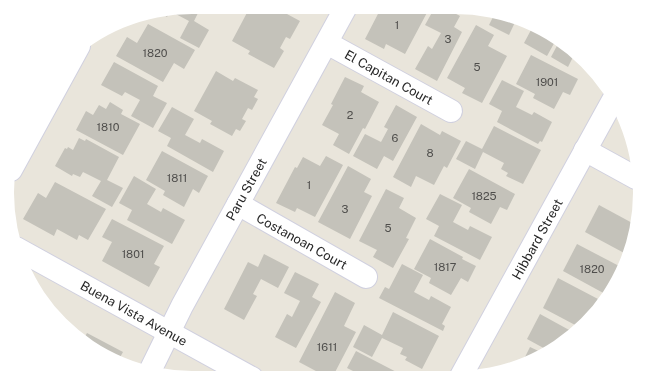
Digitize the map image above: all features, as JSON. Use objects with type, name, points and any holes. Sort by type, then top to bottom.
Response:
[{"type":"street","name":"Paru Street","points":[[153,367],[169,332],[342,14]]},
{"type":"street","name":"El Capitan Court","points":[[327,43],[451,111]]},
{"type":"street","points":[[17,159],[70,62]]},
{"type":"street","name":"Hibbard Street","points":[[465,371],[610,105]]},
{"type":"street","points":[[585,150],[632,176]]},
{"type":"street","name":"Costanoan Court","points":[[238,204],[366,277]]},
{"type":"street","name":"Buena Vista Avenue","points":[[24,252],[239,371]]},
{"type":"building","points":[[198,14],[194,21],[209,30],[199,48],[180,38],[189,21],[177,15]]},
{"type":"building","points":[[246,14],[287,14],[300,21],[290,39],[286,37],[280,48],[284,51],[274,68],[248,54],[250,51],[232,41]]},
{"type":"building","points":[[378,14],[426,14],[405,54],[386,44],[384,49],[365,39]]},
{"type":"building","points":[[431,14],[456,14],[460,16],[454,27],[462,32],[437,81],[415,69],[428,46],[432,49],[441,33],[425,25]]},
{"type":"building","points":[[493,18],[514,24],[509,35],[489,25]]},
{"type":"building","points":[[148,24],[195,50],[184,69],[174,63],[163,82],[116,56],[127,37],[137,43]]},
{"type":"building","points":[[476,25],[494,35],[488,46],[507,56],[482,103],[462,93],[465,88],[447,78]]},
{"type":"building","points":[[530,31],[554,44],[547,56],[524,43]]},
{"type":"building","points":[[557,46],[572,58],[568,67],[551,57]]},
{"type":"building","points":[[531,55],[578,79],[570,95],[563,92],[554,109],[533,98],[535,94],[516,84]]},
{"type":"building","points":[[114,62],[158,86],[153,96],[167,103],[153,128],[131,116],[140,100],[125,92],[122,96],[101,85]]},
{"type":"building","points":[[216,71],[233,81],[235,78],[258,90],[254,97],[258,99],[252,110],[248,108],[242,119],[246,121],[240,131],[236,129],[232,136],[210,124],[212,121],[194,111]]},
{"type":"building","points":[[345,77],[364,86],[361,92],[379,102],[365,129],[363,128],[349,154],[333,145],[339,134],[322,125],[333,105],[331,104]]},
{"type":"building","points":[[502,80],[524,91],[516,107],[532,115],[534,112],[552,122],[542,142],[540,141],[538,144],[497,122],[502,111],[489,104]]},
{"type":"building","points":[[110,102],[123,110],[121,114],[140,124],[123,155],[76,130],[86,111],[93,115],[99,105],[106,109]]},
{"type":"building","points":[[396,105],[417,117],[393,161],[384,156],[377,169],[353,156],[365,134],[381,142],[388,129],[384,127]]},
{"type":"building","points":[[172,107],[194,119],[185,135],[200,143],[202,139],[224,151],[213,172],[167,146],[171,138],[158,131]]},
{"type":"building","points":[[421,124],[440,135],[442,131],[461,141],[447,168],[444,166],[434,185],[416,176],[411,187],[393,177]]},
{"type":"building","points":[[494,126],[541,150],[523,184],[506,176],[508,173],[501,169],[504,163],[483,152],[475,169],[456,159],[466,141],[482,149]]},
{"type":"building","points":[[79,138],[85,141],[86,139],[119,157],[107,180],[123,188],[112,207],[92,196],[101,181],[83,172],[80,177],[73,174],[72,176],[55,166],[65,148],[67,149],[68,147],[73,150]]},
{"type":"building","points":[[162,151],[208,176],[199,193],[193,189],[184,207],[163,195],[165,191],[146,180]]},
{"type":"building","points":[[326,156],[343,165],[315,217],[297,208],[295,212],[276,203],[295,167],[297,168],[303,157],[320,166]]},
{"type":"building","points":[[348,166],[371,179],[364,192],[372,196],[350,239],[318,222]]},
{"type":"building","points":[[469,169],[515,194],[507,210],[500,207],[491,224],[469,212],[471,208],[453,198]]},
{"type":"building","points":[[134,176],[156,189],[147,204],[161,212],[163,208],[185,220],[172,244],[127,220],[132,210],[119,203]]},
{"type":"building","points":[[55,182],[106,209],[88,240],[79,235],[77,240],[57,229],[54,236],[23,219],[38,193],[46,198]]},
{"type":"building","points":[[386,189],[404,198],[399,208],[416,218],[406,238],[409,239],[393,268],[373,257],[377,250],[359,241]]},
{"type":"building","points":[[440,194],[462,205],[453,222],[468,230],[470,226],[492,237],[480,260],[434,236],[439,226],[426,219]]},
{"type":"building","points":[[599,205],[630,222],[623,252],[585,232]]},
{"type":"building","points":[[112,219],[164,246],[154,264],[160,267],[149,287],[102,261],[112,242],[102,237]]},
{"type":"building","points":[[430,239],[476,266],[468,282],[461,278],[451,295],[429,283],[431,278],[414,269]]},
{"type":"building","points":[[577,244],[617,265],[603,293],[563,271]]},
{"type":"building","points":[[264,254],[289,267],[278,288],[261,279],[253,294],[257,296],[244,320],[224,309],[248,262],[258,267]]},
{"type":"building","points":[[402,264],[423,275],[414,292],[429,300],[431,296],[451,307],[442,324],[445,326],[443,331],[379,298],[385,287],[389,289]]},
{"type":"building","points":[[295,272],[319,284],[312,297],[321,302],[296,348],[275,337],[287,314],[292,317],[300,301],[284,293]]},
{"type":"building","points":[[558,278],[598,299],[575,325],[543,308]]},
{"type":"building","points":[[335,292],[355,303],[344,326],[356,332],[336,371],[316,371],[299,362]]},
{"type":"building","points":[[393,312],[439,336],[422,369],[405,360],[407,357],[400,354],[403,348],[382,338],[372,357],[353,347],[364,325],[382,335]]},
{"type":"building","points":[[540,314],[569,330],[543,348],[527,339]]},
{"type":"building","points":[[87,333],[123,352],[121,356],[114,353],[86,335]]},
{"type":"building","points":[[530,347],[538,351],[533,353],[526,356]]},
{"type":"building","points":[[356,351],[395,371],[353,371],[347,368]]}]
